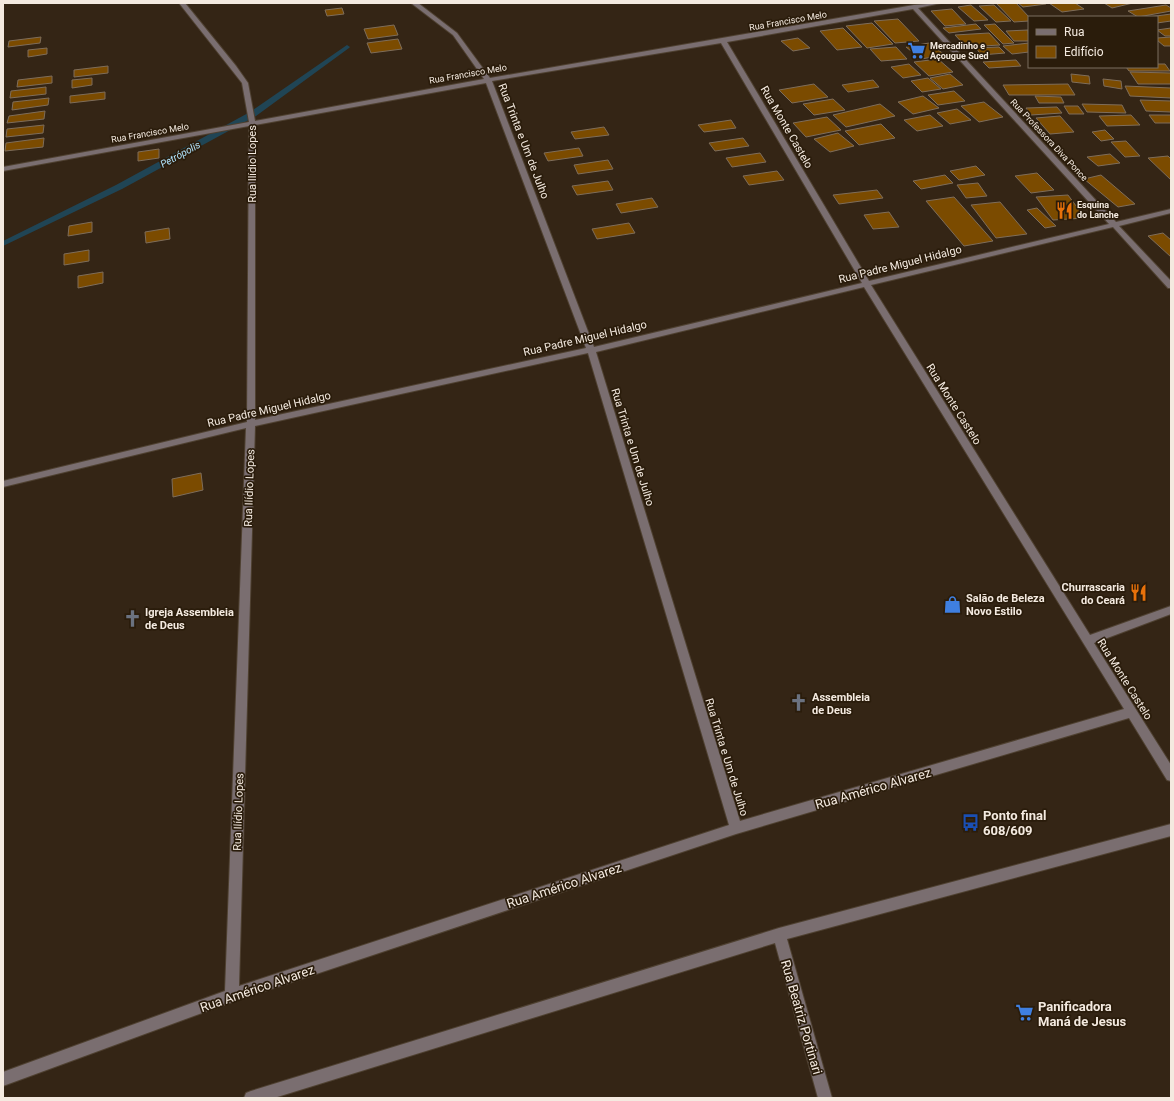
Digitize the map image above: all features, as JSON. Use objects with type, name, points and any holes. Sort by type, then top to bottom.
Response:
[{"type":"street","name":"Rua Ilídio Lopes","points":[[182,3],[234,67],[245,83],[252,123],[251,424],[232,996]]},
{"type":"street","name":"Rua Trinta e Um de Julho","points":[[414,3],[456,34],[488,80],[591,350],[736,828]]},
{"type":"street","points":[[896,3],[903,10]]},
{"type":"street","name":"Rua Francisco Melo","points":[[3,169],[488,80],[938,3]]},
{"type":"street","name":"Rua Professora Diva Ponce","points":[[914,7],[1171,286]]},
{"type":"street","name":"Rua Monte Castelo","points":[[723,41],[867,285],[1171,776]]},
{"type":"street","name":"Rua Padre Miguel Hidalgo","points":[[3,484],[251,424],[591,350],[1171,211]]},
{"type":"street","points":[[1087,641],[1171,610]]},
{"type":"street","name":"Rua Américo Alvarez","points":[[3,1079],[232,996],[736,828],[1132,712]]},
{"type":"street","points":[[251,1098],[779,935],[1171,830]]},
{"type":"street","name":"Rua Beatriz Portinari","points":[[779,935],[825,1098]]},
{"type":"building","points":[[996,3],[1016,3],[1028,16],[1028,21],[1014,22]]},
{"type":"building","points":[[1018,3],[1045,3],[1046,4],[1023,7]]},
{"type":"building","points":[[1049,3],[1075,3],[1084,9],[1062,12]]},
{"type":"building","points":[[1104,3],[1133,3],[1112,8]]},
{"type":"building","points":[[971,5],[988,20],[974,21],[958,7]]},
{"type":"building","points":[[994,5],[1011,21],[996,22],[979,6]]},
{"type":"building","points":[[1166,5],[1171,8],[1171,11],[1144,16],[1136,16],[1128,11]]},
{"type":"building","points":[[342,8],[344,14],[327,16],[325,10]]},
{"type":"building","points":[[952,9],[966,24],[945,26],[931,11]]},
{"type":"building","points":[[1171,14],[1171,21],[1158,23],[1158,16],[1156,16]]},
{"type":"building","points":[[898,19],[919,41],[895,43],[874,21]]},
{"type":"building","points":[[872,23],[893,44],[867,48],[846,26]]},
{"type":"building","points":[[976,24],[981,29],[949,33],[943,28]]},
{"type":"building","points":[[995,24],[1014,43],[1003,44],[984,25]]},
{"type":"building","points":[[394,25],[398,35],[368,39],[364,29]]},
{"type":"building","points":[[843,28],[862,47],[837,50],[820,31]]},
{"type":"building","points":[[1171,28],[1171,36],[1165,36],[1158,30]]},
{"type":"building","points":[[1028,30],[1028,41],[1014,41],[1006,31]]},
{"type":"building","points":[[989,33],[1000,45],[966,47],[955,35]]},
{"type":"building","points":[[41,37],[40,43],[8,47],[9,41]]},
{"type":"building","points":[[1171,37],[1171,46],[1164,46],[1158,41],[1158,38]]},
{"type":"building","points":[[798,38],[810,48],[793,51],[781,41]]},
{"type":"building","points":[[398,39],[402,49],[371,53],[367,43]]},
{"type":"building","points":[[929,43],[945,55],[921,59],[906,47]]},
{"type":"building","points":[[1028,43],[1028,52],[1012,54],[1003,46]]},
{"type":"building","points":[[896,47],[907,59],[881,61],[870,49]]},
{"type":"building","points":[[999,47],[1005,53],[981,55],[976,48]]},
{"type":"building","points":[[47,48],[47,54],[28,57],[28,50]]},
{"type":"building","points":[[938,59],[953,72],[929,76],[914,62]]},
{"type":"building","points":[[1016,60],[1021,66],[989,68],[983,62]]},
{"type":"building","points":[[909,64],[921,75],[903,78],[891,67]]},
{"type":"building","points":[[1158,64],[1165,64],[1170,71],[1129,71],[1127,68],[1158,68]]},
{"type":"building","points":[[108,66],[108,73],[74,77],[74,70]]},
{"type":"building","points":[[1130,72],[1171,73],[1171,84],[1138,84]]},
{"type":"building","points":[[950,74],[963,85],[943,89],[930,78]]},
{"type":"building","points":[[1071,74],[1089,76],[1090,84],[1072,82]]},
{"type":"building","points":[[52,76],[52,83],[17,87],[18,80]]},
{"type":"building","points":[[92,78],[92,85],[72,88],[72,80]]},
{"type":"building","points":[[928,78],[941,89],[922,92],[911,81]]},
{"type":"building","points":[[1103,79],[1121,81],[1122,89],[1104,86]]},
{"type":"building","points":[[873,80],[879,87],[848,92],[842,85]]},
{"type":"building","points":[[814,84],[828,97],[792,103],[779,90]]},
{"type":"building","points":[[1068,84],[1075,95],[1009,95],[1003,85]]},
{"type":"building","points":[[1125,86],[1171,88],[1171,98],[1130,96]]},
{"type":"building","points":[[46,87],[46,94],[10,98],[11,91]]},
{"type":"building","points":[[954,91],[965,101],[938,105],[928,95]]},
{"type":"building","points":[[105,92],[105,99],[70,103],[70,96]]},
{"type":"building","points":[[923,96],[939,108],[913,114],[898,102]]},
{"type":"building","points":[[1035,96],[1061,97],[1064,103],[1039,103]]},
{"type":"building","points":[[49,98],[48,105],[12,110],[13,102]]},
{"type":"building","points":[[833,99],[845,110],[814,115],[803,104]]},
{"type":"building","points":[[1140,100],[1171,101],[1171,112],[1146,111]]},
{"type":"building","points":[[984,102],[1003,117],[979,122],[961,106]]},
{"type":"building","points":[[880,104],[895,116],[846,127],[833,115]]},
{"type":"building","points":[[1082,104],[1122,105],[1126,113],[1087,112]]},
{"type":"building","points":[[1064,106],[1078,106],[1084,114],[1069,114]]},
{"type":"building","points":[[1057,107],[1062,113],[1031,115],[1026,108]]},
{"type":"building","points":[[957,109],[971,120],[950,124],[937,113]]},
{"type":"building","points":[[45,111],[44,119],[7,123],[9,116]]},
{"type":"building","points":[[930,115],[943,126],[917,131],[904,120]]},
{"type":"building","points":[[1131,115],[1140,125],[1107,126],[1099,116]]},
{"type":"building","points":[[1149,115],[1171,115],[1171,123],[1155,123]]},
{"type":"building","points":[[1060,116],[1074,132],[1050,134],[1036,118]]},
{"type":"building","points":[[827,117],[841,130],[806,137],[793,123]]},
{"type":"building","points":[[731,120],[736,128],[704,132],[698,125]]},
{"type":"building","points":[[881,124],[895,138],[859,145],[845,131]]},
{"type":"building","points":[[44,125],[43,133],[6,137],[7,129]]},
{"type":"building","points":[[604,127],[609,135],[575,139],[571,132]]},
{"type":"building","points":[[1105,130],[1114,139],[1101,141],[1092,132]]},
{"type":"building","points":[[838,133],[854,146],[830,152],[814,139]]},
{"type":"building","points":[[44,138],[43,147],[5,151],[6,143]]},
{"type":"building","points":[[743,138],[749,146],[715,151],[709,143]]},
{"type":"building","points":[[1126,141],[1140,156],[1125,157],[1111,142]]},
{"type":"building","points":[[579,148],[583,156],[548,161],[544,153]]},
{"type":"building","points":[[159,149],[159,158],[138,161],[138,152]]},
{"type":"building","points":[[760,153],[766,162],[732,167],[726,158]]},
{"type":"building","points":[[1110,154],[1120,163],[1098,166],[1087,157]]},
{"type":"building","points":[[1168,156],[1171,159],[1171,180],[1148,158]]},
{"type":"building","points":[[608,160],[613,169],[578,174],[574,165]]},
{"type":"building","points":[[976,166],[985,175],[959,180],[950,171]]},
{"type":"building","points":[[777,171],[784,180],[749,185],[743,176]]},
{"type":"building","points":[[1037,173],[1054,190],[1031,193],[1015,176]]},
{"type":"building","points":[[945,175],[953,183],[921,189],[913,181]]},
{"type":"building","points":[[1101,175],[1135,204],[1118,207],[1084,179]]},
{"type":"building","points":[[608,181],[613,190],[577,195],[572,186]]},
{"type":"building","points":[[978,183],[987,196],[966,198],[957,185]]},
{"type":"building","points":[[877,190],[883,198],[839,204],[833,195]]},
{"type":"building","points":[[1068,195],[1085,218],[1053,220],[1036,197]]},
{"type":"building","points":[[954,197],[993,241],[964,246],[926,201]]},
{"type":"building","points":[[652,198],[658,207],[621,213],[616,204]]},
{"type":"building","points":[[1000,202],[1027,234],[996,238],[971,205]]},
{"type":"building","points":[[1037,208],[1056,226],[1045,228],[1027,210]]},
{"type":"building","points":[[889,212],[899,227],[873,229],[864,215]]},
{"type":"building","points":[[92,222],[92,232],[68,236],[69,226]]},
{"type":"building","points":[[629,223],[635,233],[597,239],[592,229]]},
{"type":"building","points":[[169,228],[170,239],[146,243],[145,232]]},
{"type":"building","points":[[1163,233],[1171,240],[1171,257],[1148,236]]},
{"type":"building","points":[[89,250],[89,261],[64,265],[64,254]]},
{"type":"building","points":[[103,272],[103,283],[78,288],[78,276]]},
{"type":"building","points":[[201,473],[203,490],[173,497],[172,479]]},
{"type":"waterway","name":"Petrópolis","points":[[3,244],[119,187],[253,114],[347,47]]},
{"type":"place","name":"Mercadinho e Açougue Sued","points":[[917,51]]},
{"type":"place","name":"Esquina do Lanche","points":[[1064,210]]},
{"type":"place","name":"Churrascaria do Ceará","points":[[1138,593]]},
{"type":"place","name":"Salão de Beleza Novo Estilo","points":[[953,604]]},
{"type":"place","name":"Igreja Assembleia de Deus","points":[[132,618]]},
{"type":"place","name":"Assembleia de Deus","points":[[799,703]]},
{"type":"place","name":"Ponto final 608/609","points":[[970,822]]},
{"type":"place","name":"Panificadora Maná de Jesus","points":[[1025,1013]]}]
